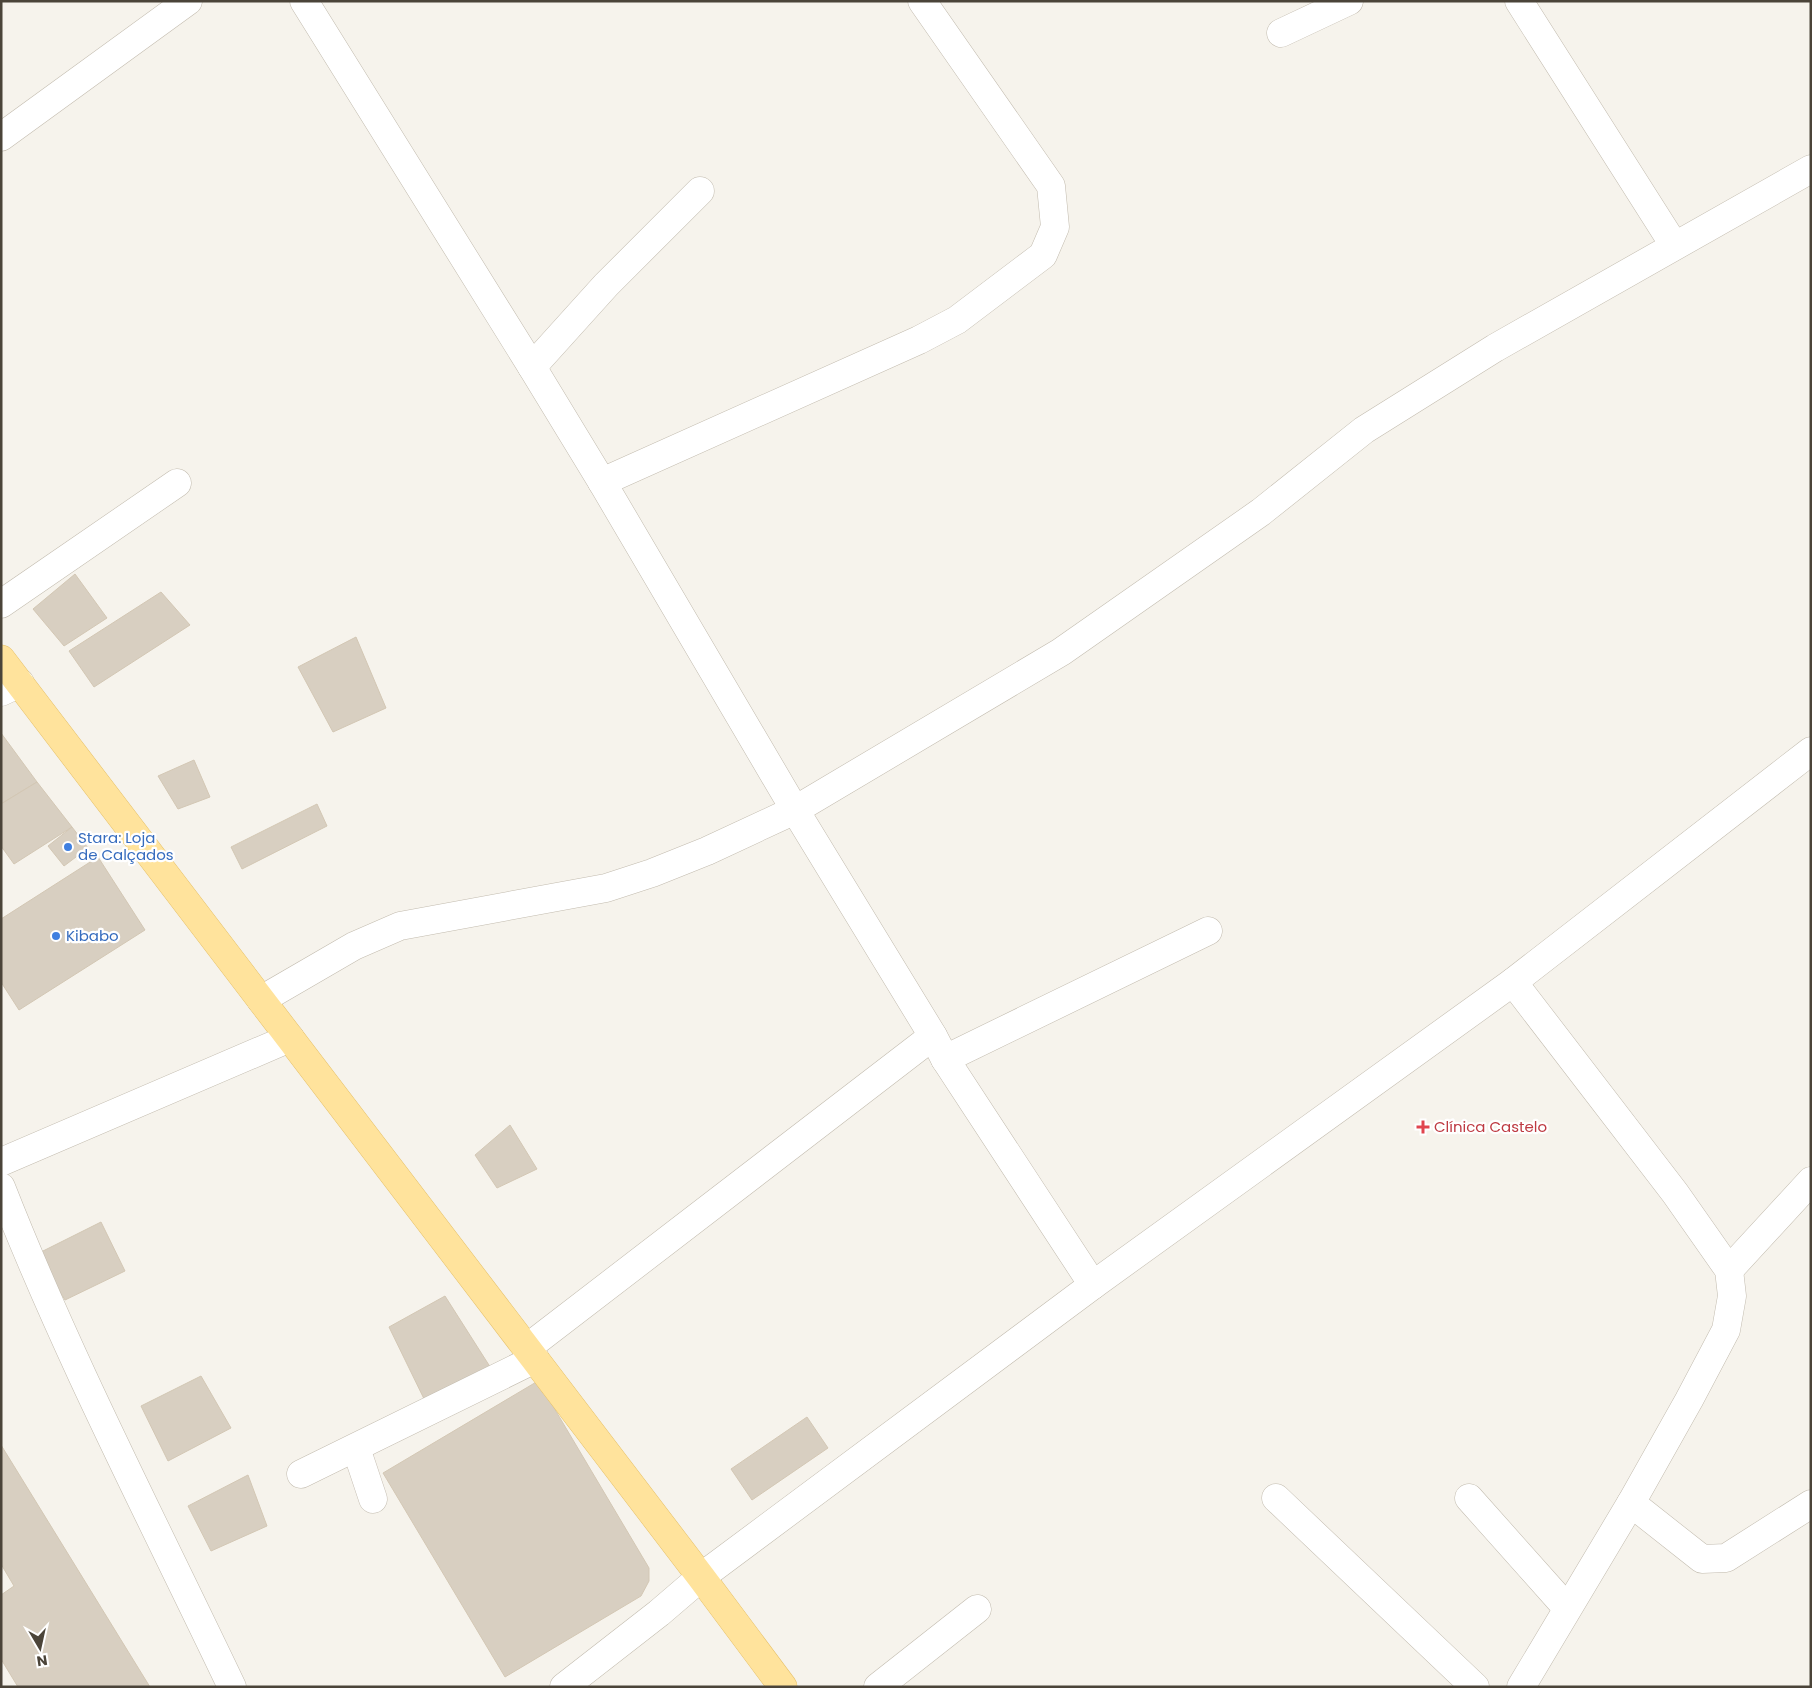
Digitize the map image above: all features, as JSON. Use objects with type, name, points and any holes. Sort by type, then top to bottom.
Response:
[{"type":"main road","points":[[1,658],[11,687],[262,1000],[783,1687]]},
{"type":"street","points":[[1,137],[188,1]]},
{"type":"street","points":[[304,1],[602,482],[795,810],[939,1048],[1094,1285]]},
{"type":"street","points":[[602,482],[910,344],[957,320],[1043,255],[1055,227],[1051,186],[922,1]]},
{"type":"street","points":[[1281,33],[1349,1]]},
{"type":"street","points":[[1519,1],[1674,245]]},
{"type":"street","points":[[262,1000],[354,946],[400,926],[606,888],[652,873],[707,851],[795,810],[1061,652],[1261,512],[1372,425],[1495,348],[1811,169]]},
{"type":"street","points":[[532,367],[606,285],[700,191]]},
{"type":"street","points":[[1,604],[177,483]]},
{"type":"street","points":[[564,1687],[659,1613],[701,1577],[1094,1285],[1513,982],[1811,752]]},
{"type":"street","points":[[301,1474],[356,1448],[531,1354],[939,1048],[1208,931]]},
{"type":"street","points":[[1513,982],[1675,1193],[1729,1270],[1732,1296],[1726,1330],[1689,1400],[1631,1503],[1521,1687]]},
{"type":"street","points":[[1,1162],[290,1038]]},
{"type":"street","points":[[1729,1270],[1811,1181]]},
{"type":"street","points":[[1,1187],[28,1255],[76,1361],[232,1687]]},
{"type":"street","points":[[356,1448],[373,1500]]},
{"type":"street","points":[[1276,1498],[1475,1687]]},
{"type":"street","points":[[1469,1498],[1567,1608]]},
{"type":"street","points":[[1631,1503],[1702,1559],[1726,1558],[1811,1504]]},
{"type":"street","points":[[878,1687],[977,1609]]},
{"type":"building","points":[[75,574],[107,618],[64,646],[33,609]]},
{"type":"building","points":[[161,592],[190,625],[94,687],[69,651]]},
{"type":"building","points":[[356,637],[386,708],[333,732],[298,667]]},
{"type":"building","points":[[1,733],[37,782],[1,804]]},
{"type":"building","points":[[194,760],[210,797],[178,809],[158,776]]},
{"type":"building","points":[[37,782],[72,827],[14,864],[1,846],[1,804]]},
{"type":"building","points":[[317,804],[327,826],[242,869],[231,847]]},
{"type":"building","name":"Stara: Loja de Calçados","points":[[72,827],[88,848],[64,866],[48,846]]},
{"type":"building","points":[[98,857],[145,930],[19,1010],[1,982],[1,919]]},
{"type":"building","points":[[510,1125],[537,1169],[497,1188],[475,1155]]},
{"type":"building","points":[[101,1222],[125,1271],[65,1300],[37,1254]]},
{"type":"building","points":[[445,1296],[494,1373],[428,1407],[389,1327]]},
{"type":"building","points":[[201,1376],[231,1428],[168,1461],[141,1406]]},
{"type":"building","points":[[538,1381],[649,1568],[649,1581],[641,1596],[505,1677],[383,1473]]},
{"type":"building","points":[[807,1417],[828,1448],[752,1500],[731,1469]]},
{"type":"building","points":[[1,1445],[150,1687],[18,1687],[1,1659],[1,1595],[14,1586],[1,1564]]},
{"type":"building","points":[[248,1475],[267,1526],[211,1551],[188,1506]]},
{"type":"place","name":"Stara: Loja de Calçados","points":[[68,847]]},
{"type":"place","name":"Kibabo","points":[[56,936]]},
{"type":"place","name":"Clínica Castelo","points":[[1423,1127]]}]
